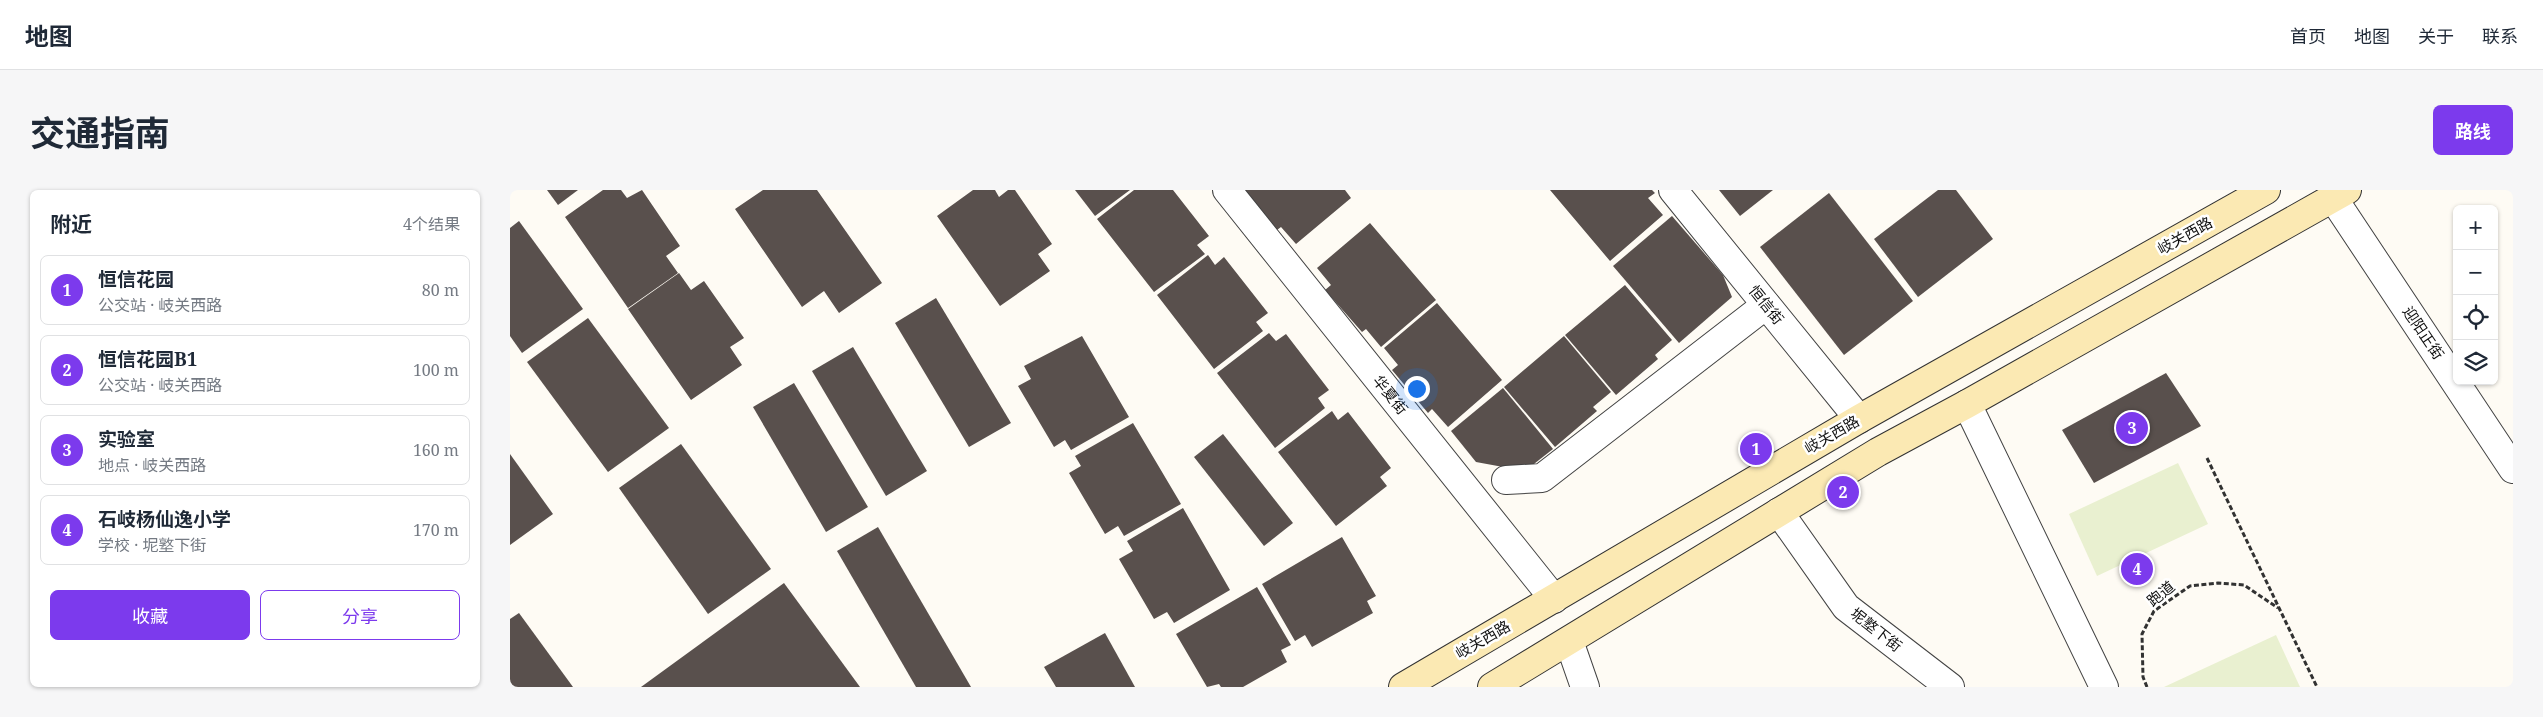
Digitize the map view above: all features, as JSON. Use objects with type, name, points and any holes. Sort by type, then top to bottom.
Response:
[{"type":"main road","name":"岐关西路","points":[[1403,687],[1859,419],[2266,190]]},
{"type":"main road","points":[[1492,687],[1878,452],[2340,194]]},
{"type":"street","name":"华夏街","points":[[1226,190],[1554,599]]},
{"type":"street","name":"恒信街","points":[[1673,190],[1859,419]]},
{"type":"street","name":"迎阳正街","points":[[2340,194],[2513,469]]},
{"type":"street","points":[[1506,480],[1542,478],[1766,305]]},
{"type":"street","points":[[1967,404],[2104,687]]},
{"type":"street","name":"坭墪下街","points":[[1780,512],[1846,607],[1950,687]]},
{"type":"street","points":[[1569,641],[1584,687]]},
{"type":"path","name":"跑道","points":[[2207,458],[2317,687]]},
{"type":"path","name":"跑道","points":[[2147,687],[2143,677],[2142,634],[2154,611],[2190,586],[2218,583],[2244,585],[2279,609]]},
{"type":"green space","points":[[2178,463],[2208,524],[2097,576],[2069,514]]},
{"type":"green space","points":[[2276,635],[2300,687],[2164,687]]},
{"type":"building","points":[[547,190],[578,190],[558,205]]},
{"type":"building","points":[[603,190],[621,190],[627,198],[642,190],[680,246],[666,256],[678,273],[628,308],[565,217]]},
{"type":"building","points":[[763,190],[817,190],[882,283],[839,313],[824,291],[802,307],[735,209]]},
{"type":"building","points":[[973,190],[995,190],[999,197],[1008,190],[1015,190],[1052,244],[1038,254],[1050,271],[1000,306],[937,216]]},
{"type":"building","points":[[1075,190],[1130,190],[1095,216]]},
{"type":"building","points":[[1134,190],[1173,190],[1209,236],[1197,245],[1205,254],[1154,292],[1097,219]]},
{"type":"building","points":[[1243,190],[1345,190],[1351,198],[1296,244],[1281,227],[1277,230]]},
{"type":"building","points":[[1550,190],[1652,190],[1655,193],[1648,198],[1663,215],[1610,261]]},
{"type":"building","points":[[1719,190],[1773,190],[1740,216]]},
{"type":"building","points":[[1938,190],[1956,190],[1993,239],[1918,297],[1874,239]]},
{"type":"building","points":[[1829,193],[1913,301],[1844,355],[1760,247]]},
{"type":"building","points":[[1672,216],[1723,275],[1732,297],[1679,343],[1613,266]]},
{"type":"building","points":[[519,221],[583,309],[522,353],[510,336],[510,228]]},
{"type":"building","points":[[1370,223],[1436,300],[1381,347],[1366,329],[1362,332],[1325,290],[1331,285],[1317,268]]},
{"type":"building","points":[[1208,255],[1215,265],[1224,257],[1268,313],[1256,322],[1263,331],[1214,369],[1157,295]]},
{"type":"building","points":[[679,273],[691,290],[704,281],[744,338],[730,347],[742,365],[691,400],[628,309]]},
{"type":"building","points":[[1625,285],[1672,340],[1655,355],[1658,359],[1616,395],[1565,335]]},
{"type":"building","points":[[936,298],[1011,423],[969,447],[895,323]]},
{"type":"building","points":[[1437,303],[1502,380],[1448,427],[1432,409],[1428,413],[1392,370],[1398,365],[1384,348]]},
{"type":"building","points":[[588,318],[669,428],[608,472],[527,362]]},
{"type":"building","points":[[1269,333],[1276,341],[1286,334],[1329,390],[1318,398],[1325,408],[1275,448],[1217,373]]},
{"type":"building","points":[[1082,336],[1129,417],[1071,450],[1065,440],[1054,447],[1018,386],[1031,379],[1024,366]]},
{"type":"building","points":[[1564,336],[1611,392],[1593,407],[1597,411],[1555,447],[1504,387]]},
{"type":"building","points":[[853,347],[927,471],[886,496],[812,371]]},
{"type":"building","points":[[2166,373],[2201,426],[2094,483],[2062,430]]},
{"type":"building","points":[[794,383],[868,507],[826,532],[753,407]]},
{"type":"building","points":[[1503,388],[1553,449],[1525,471],[1476,462],[1451,431]]},
{"type":"building","points":[[1332,411],[1338,420],[1348,412],[1391,468],[1380,477],[1387,486],[1336,526],[1278,452]]},
{"type":"building","points":[[1133,423],[1181,504],[1124,536],[1118,526],[1105,534],[1069,473],[1081,466],[1075,456]]},
{"type":"building","points":[[1223,434],[1293,523],[1264,546],[1194,457]]},
{"type":"building","points":[[681,444],[771,569],[708,614],[619,488]]},
{"type":"building","points":[[510,454],[553,514],[510,545]]},
{"type":"building","points":[[1183,508],[1230,590],[1174,623],[1167,612],[1154,619],[1119,559],[1133,551],[1127,541]]},
{"type":"building","points":[[878,527],[971,687],[916,687],[837,551]]},
{"type":"building","points":[[1342,537],[1376,596],[1367,601],[1373,613],[1312,647],[1305,635],[1295,641],[1262,584]]},
{"type":"building","points":[[784,583],[860,687],[641,687]]},
{"type":"building","points":[[1257,587],[1291,645],[1281,650],[1287,662],[1243,687],[1221,687],[1219,684],[1207,687],[1176,634]]},
{"type":"building","points":[[519,613],[573,687],[510,687],[510,619]]},
{"type":"building","points":[[1105,633],[1135,687],[1056,687],[1044,667]]},
{"type":"place","name":"实验室","points":[[2132,428]]},
{"type":"place","name":"恒信花园","points":[[1756,449]]},
{"type":"place","name":"恒信花园B1","points":[[1843,492]]},
{"type":"place","name":"石岐杨仙逸小学","points":[[2137,569]]}]
